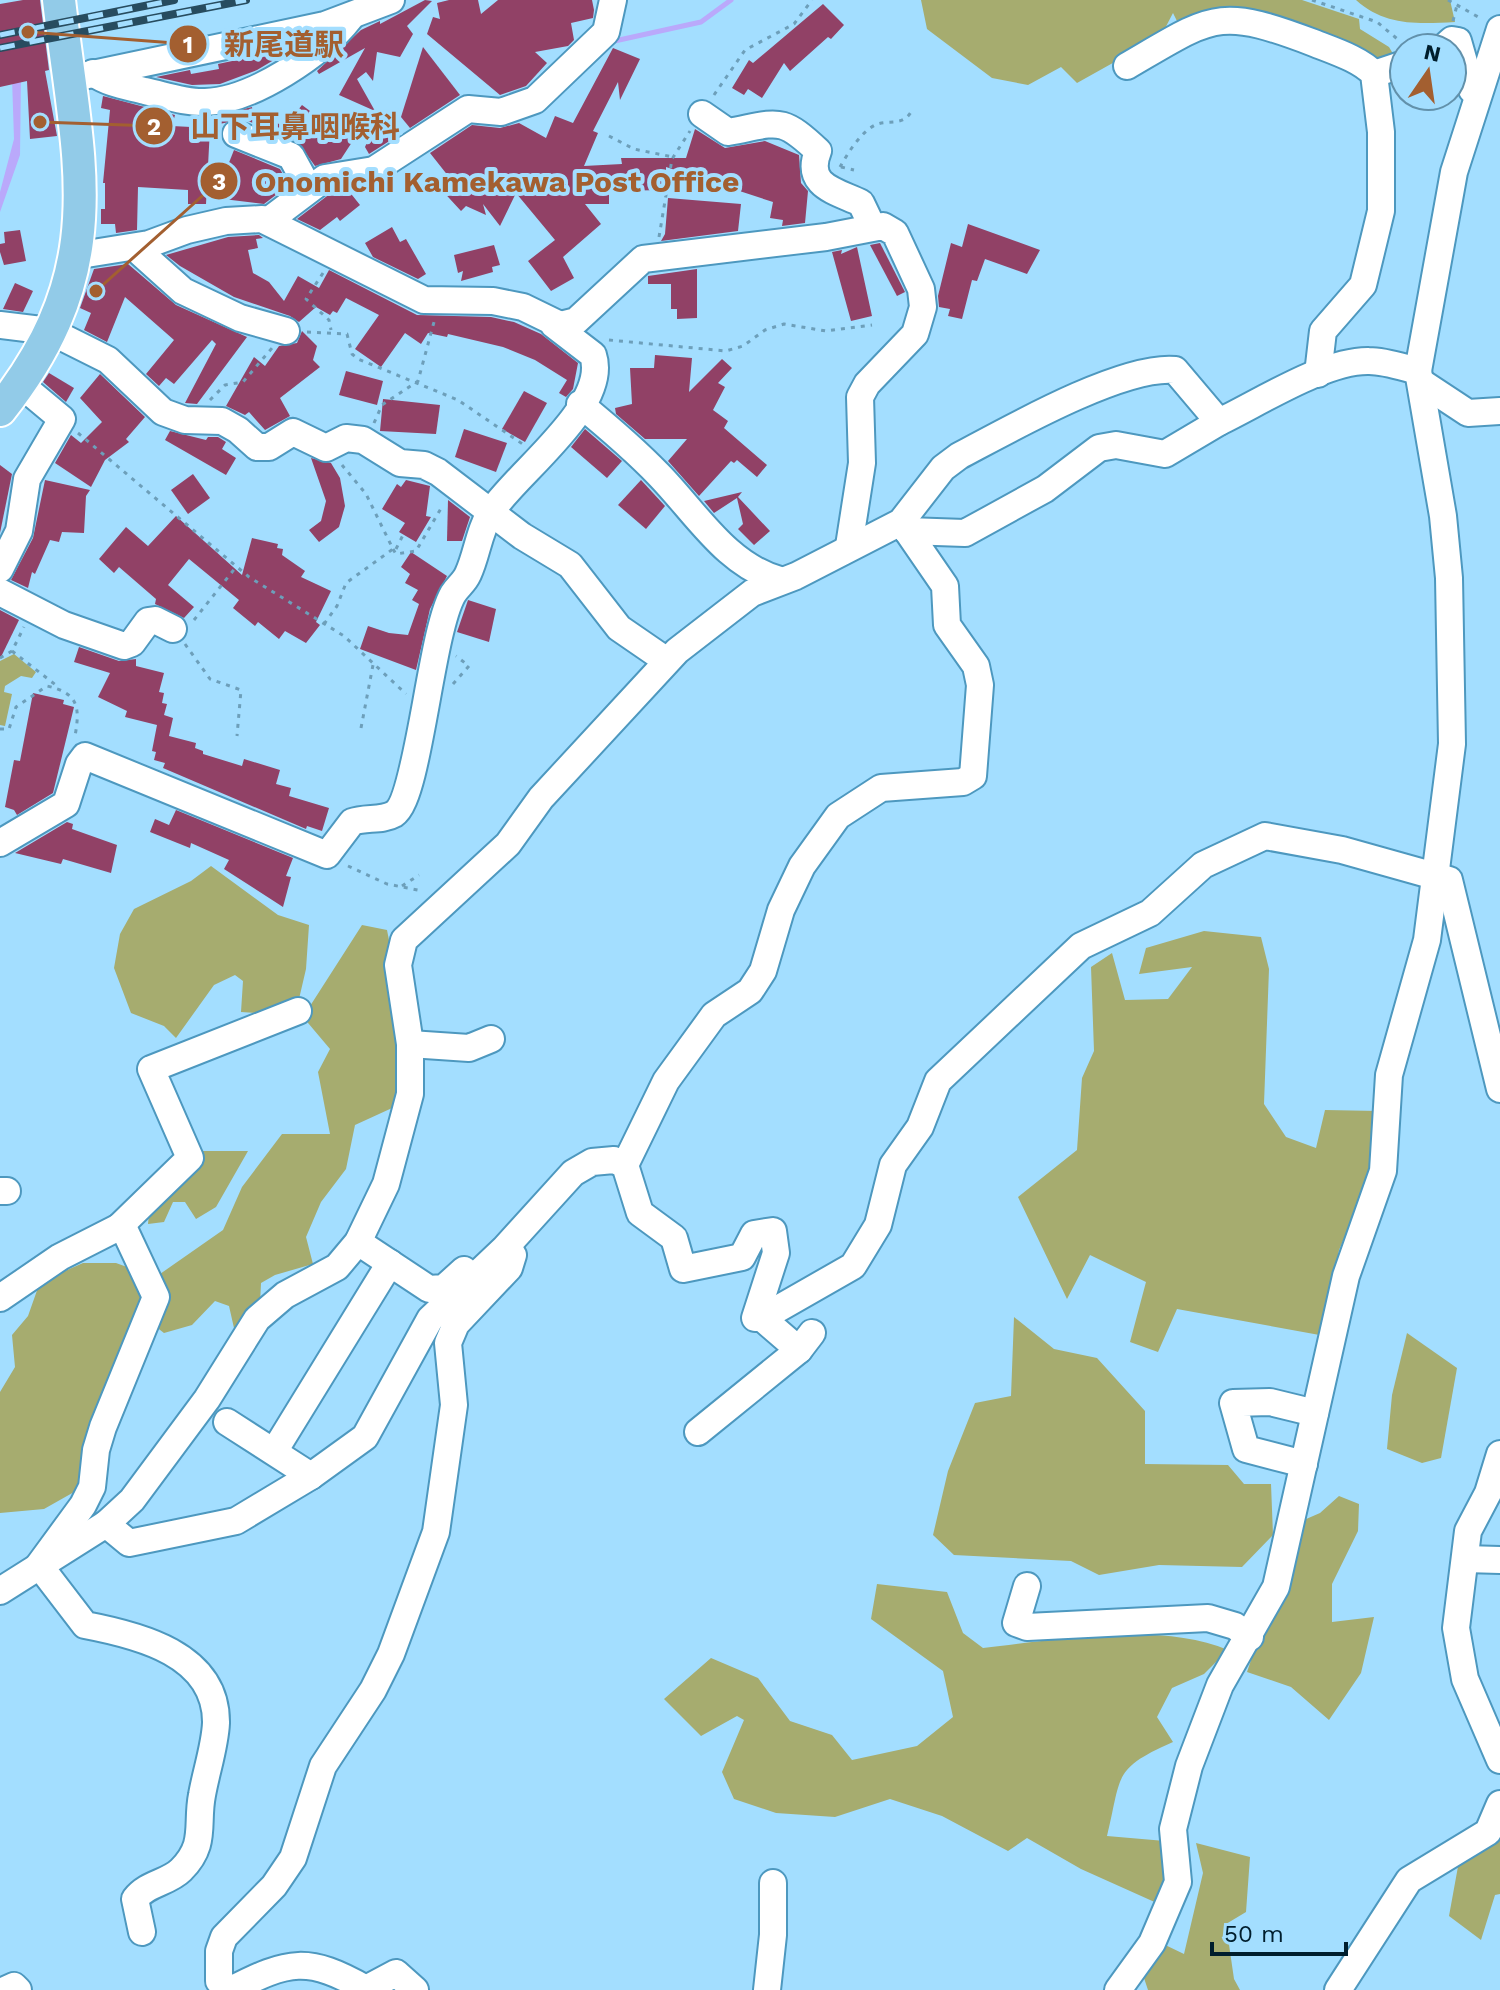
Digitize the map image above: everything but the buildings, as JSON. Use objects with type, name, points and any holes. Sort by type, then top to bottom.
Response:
[{"type":"main road","points":[[0,410],[20,384],[50,331],[68,284],[74,256],[82,185],[81,76],[59,0]]},
{"type":"street","points":[[81,76],[351,17],[391,0]]},
{"type":"street","points":[[268,221],[309,189],[333,175],[374,170],[468,109],[501,112],[535,100],[606,32],[613,0]]},
{"type":"street","points":[[81,76],[178,98],[218,101],[249,90],[303,61],[327,44],[351,17]]},
{"type":"street","points":[[1127,66],[1192,28],[1221,19],[1239,19],[1327,48],[1374,74],[1381,132],[1381,211],[1363,285],[1323,331],[1318,374]]},
{"type":"street","points":[[1118,1990],[1152,1943],[1178,1882],[1173,1829],[1189,1766],[1220,1685],[1276,1587],[1346,1276],[1383,1171],[1389,1075],[1427,940],[1452,744],[1449,578],[1419,376],[1454,172],[1500,29]]},
{"type":"street","points":[[1374,74],[1388,69]]},
{"type":"street","points":[[1468,76],[1472,90],[1478,93]]},
{"type":"street","points":[[702,114],[728,132],[778,123],[791,127],[818,151],[813,168],[816,178],[827,188],[861,203],[872,226]]},
{"type":"street","points":[[236,134],[291,156],[309,189]]},
{"type":"street","points":[[0,843],[66,804],[82,758],[98,758],[327,855],[352,822],[388,817],[402,805],[412,779],[423,711],[451,600],[468,574],[491,512],[570,425],[596,373],[595,360],[587,349],[523,307],[471,300],[424,300],[289,235],[268,221],[255,218],[226,221],[134,247],[74,256]]},
{"type":"street","points":[[554,325],[576,321],[643,259],[826,237],[872,226],[883,226],[895,233],[921,289],[923,307],[915,334],[867,384],[860,397],[862,463],[849,546]]},
{"type":"street","points":[[134,247],[183,291],[240,318],[286,331]]},
{"type":"street","points":[[0,325],[50,331],[108,360],[163,412],[178,419],[231,425],[261,448],[293,432],[326,448],[346,438],[368,442],[400,463],[430,467],[570,565],[619,628],[667,661]]},
{"type":"street","points":[[0,1591],[106,1524],[132,1500],[207,1399],[257,1319],[285,1295],[337,1267],[358,1242],[395,1158],[410,1094],[410,1044],[398,965],[404,940],[445,906],[508,844],[541,798],[667,661],[752,593],[817,566],[849,546],[904,527],[965,533],[1045,489],[1099,448],[1116,445],[1165,454],[1219,422],[1339,366],[1370,360],[1419,376],[1468,413],[1500,411]]},
{"type":"street","points":[[904,527],[943,468],[959,456],[1076,398],[1133,375],[1175,370],[1219,422]]},
{"type":"street","points":[[0,569],[21,524],[27,479],[62,419],[20,384]]},
{"type":"street","points":[[580,404],[660,476],[715,538],[753,570],[780,580]]},
{"type":"street","points":[[698,1432],[806,1342],[762,1318],[755,1318],[776,1253],[773,1231],[754,1234],[742,1257],[683,1269],[674,1238],[640,1213],[625,1165],[666,1081],[714,1015],[750,991],[763,971],[781,910],[797,877],[838,816],[881,788],[963,782],[973,776],[980,685],[976,666],[947,625],[945,586],[904,527]]},
{"type":"street","points":[[0,592],[31,610],[124,646],[132,643],[148,621],[155,620],[173,629]]},
{"type":"street","points":[[762,1318],[853,1266],[878,1225],[893,1165],[920,1127],[938,1081],[1081,946],[1150,913],[1203,865],[1265,836],[1342,850],[1437,874],[1449,880],[1500,1089]]},
{"type":"street","points":[[0,1298],[60,1257],[119,1227],[190,1158],[151,1069],[298,1011]]},
{"type":"street","points":[[410,1044],[469,1048],[491,1039]]},
{"type":"street","points":[[106,1524],[129,1543],[236,1521],[311,1476],[365,1437],[430,1319],[504,1249],[573,1173],[592,1162],[614,1160],[625,1165]]},
{"type":"street","points":[[39,1565],[83,1505],[92,1487],[96,1450],[103,1427],[155,1305],[154,1290],[125,1231],[119,1227]]},
{"type":"street","points":[[358,1242],[429,1289],[444,1288],[489,1248],[504,1249],[513,1255],[509,1268],[456,1324],[448,1343],[454,1405],[436,1532],[396,1640],[373,1690],[323,1766],[293,1858],[274,1886],[224,1937],[219,1951],[219,1981],[231,1990],[270,1971],[297,1964],[330,1969],[366,1989],[396,1973],[415,1990]]},
{"type":"street","points":[[275,1450],[390,1263]]},
{"type":"street","points":[[1304,1464],[1246,1449],[1233,1403],[1270,1402],[1315,1413]]},
{"type":"street","points":[[227,1422],[275,1450],[311,1476]]},
{"type":"street","points":[[1500,1454],[1488,1493],[1468,1531],[1456,1628],[1465,1679],[1500,1760]]},
{"type":"street","points":[[1465,1559],[1500,1560]]},
{"type":"street","points":[[39,1565],[85,1625],[170,1649],[193,1667],[212,1694],[216,1723],[201,1801],[202,1835],[181,1871],[141,1890],[135,1899],[142,1932]]},
{"type":"street","points":[[1027,1586],[1016,1623],[1027,1627],[1208,1618],[1235,1626],[1250,1637]]},
{"type":"street","points":[[1338,1990],[1409,1880],[1488,1832],[1500,1804]]},
{"type":"street","points":[[767,1990],[773,1935],[773,1883]]},
{"type":"street","points":[[5,1990],[14,1986],[18,1990]]},
{"type":"path","points":[[1312,0],[1377,22],[1392,32]]},
{"type":"path","points":[[1448,0],[1500,29]]},
{"type":"path","points":[[840,167],[871,128],[904,121],[911,112]]},
{"type":"path","points":[[609,136],[634,149],[673,157]]},
{"type":"path","points":[[331,330],[329,320],[306,299],[333,256]]},
{"type":"path","points":[[368,442],[379,409],[418,381],[439,302]]},
{"type":"path","points":[[607,340],[726,351],[743,346],[765,330],[784,324],[798,323],[826,331],[872,325]]},
{"type":"path","points":[[198,419],[199,412],[221,387],[238,384],[249,377],[286,331],[331,330],[347,334],[352,354],[358,359],[418,381],[473,408],[506,430],[505,435],[543,455]]},
{"type":"path","points":[[62,419],[236,567],[344,636],[423,711]]},
{"type":"path","points":[[326,448],[366,494],[396,553]]},
{"type":"path","points":[[323,624],[337,606],[346,583],[396,553],[412,553],[420,547],[454,484]]},
{"type":"path","points":[[396,553],[403,535]]},
{"type":"path","points":[[236,567],[194,620],[187,626],[173,629],[210,679],[241,690],[237,736]]},
{"type":"path","points":[[0,658],[12,651],[31,610]]},
{"type":"path","points":[[12,651],[60,689],[80,710],[74,740],[82,758]]},
{"type":"path","points":[[361,728],[373,663]]},
{"type":"path","points":[[0,729],[9,729],[16,707],[47,686],[60,689]]},
{"type":"path","points":[[327,855],[382,882],[420,888],[445,906]]},
{"type":"path","points":[[401,886],[419,875]]},
{"type":"green space","points":[[921,0],[1302,0],[1359,19],[1360,29],[1388,46],[1388,67],[1377,70],[1342,52],[1178,23],[1173,13],[1161,36],[1077,83],[1061,67],[1028,85],[992,78],[927,29]]},
{"type":"green space","points":[[1356,0],[1450,0],[1455,22],[1402,22],[1378,15]]},
{"type":"green space","points":[[14,654],[36,672],[32,678],[21,676],[5,686],[4,692],[12,694],[5,726],[0,725],[0,661]]},
{"type":"green space","points":[[211,866],[278,915],[309,925],[306,969],[299,999],[270,1014],[241,1012],[243,981],[235,975],[214,985],[176,1038],[164,1026],[131,1013],[114,968],[120,934],[134,909],[191,881]]},
{"type":"green space","points":[[362,925],[387,930],[402,1007],[403,1103],[355,1125],[346,1169],[321,1202],[306,1237],[313,1264],[275,1275],[261,1283],[260,1304],[234,1328],[229,1306],[215,1301],[192,1325],[164,1333],[151,1323],[160,1274],[223,1230],[242,1187],[282,1134],[330,1134],[318,1072],[330,1049],[303,1017]]},
{"type":"green space","points":[[1204,931],[1261,937],[1269,969],[1264,1104],[1286,1137],[1316,1148],[1325,1110],[1378,1111],[1369,1181],[1339,1250],[1325,1336],[1177,1309],[1158,1352],[1130,1342],[1146,1282],[1090,1255],[1067,1299],[1018,1197],[1077,1150],[1082,1078],[1094,1051],[1091,967],[1112,953],[1125,1000],[1168,999],[1192,967],[1139,974],[1146,948]]},
{"type":"green space","points":[[196,1151],[248,1151],[216,1207],[196,1219],[185,1202],[173,1202],[164,1222],[148,1224],[150,1204]]},
{"type":"green space","points":[[83,1263],[116,1263],[138,1271],[142,1309],[90,1483],[44,1509],[0,1513],[0,1392],[15,1367],[12,1335],[28,1316],[40,1282]]},
{"type":"green space","points":[[1014,1317],[1054,1349],[1097,1358],[1145,1411],[1145,1464],[1228,1465],[1244,1484],[1271,1484],[1273,1535],[1242,1567],[1159,1565],[1099,1575],[1071,1561],[954,1555],[933,1535],[948,1471],[975,1403],[1011,1396]]},
{"type":"green space","points":[[1407,1333],[1457,1368],[1441,1458],[1422,1463],[1387,1449],[1392,1395]]},
{"type":"green space","points":[[1339,1496],[1359,1504],[1358,1531],[1332,1584],[1332,1622],[1374,1617],[1361,1673],[1329,1720],[1291,1687],[1247,1672],[1297,1523],[1320,1513]]},
{"type":"green space","points":[[877,1584],[947,1592],[963,1633],[983,1648],[1074,1637],[1140,1635],[1201,1641],[1228,1650],[1204,1674],[1172,1688],[1157,1717],[1173,1742],[1153,1751],[1129,1768],[1118,1787],[1107,1836],[1165,1841],[1172,1859],[1159,1904],[1081,1869],[1027,1838],[1008,1851],[942,1816],[890,1799],[835,1817],[776,1813],[734,1799],[722,1772],[744,1720],[737,1716],[701,1736],[664,1699],[711,1658],[758,1678],[790,1721],[832,1735],[852,1760],[917,1746],[953,1717],[943,1671],[871,1619]]},
{"type":"green space","points":[[1497,1836],[1500,1840],[1500,1894],[1495,1895],[1481,1940],[1449,1916],[1459,1861]]},
{"type":"green space","points":[[1196,1843],[1250,1857],[1246,1912],[1226,1924],[1234,1979],[1240,1990],[1148,1990],[1144,1978],[1159,1942],[1184,1954],[1203,1873]]},
{"type":"shaded area","points":[[21,76],[20,155],[0,212],[0,192],[14,139],[12,78]]},
{"type":"waterway","points":[[610,42],[701,22],[731,0]]},
{"type":"railway","points":[[0,35],[174,0]]},
{"type":"railway","points":[[0,48],[246,0]]},
{"type":"place","name":"新尾道駅","points":[[28,32]]},
{"type":"place","name":"山下耳鼻咽喉科","points":[[40,122]]},
{"type":"place","name":"Onomichi Kamekawa Post Office","points":[[96,291]]}]
